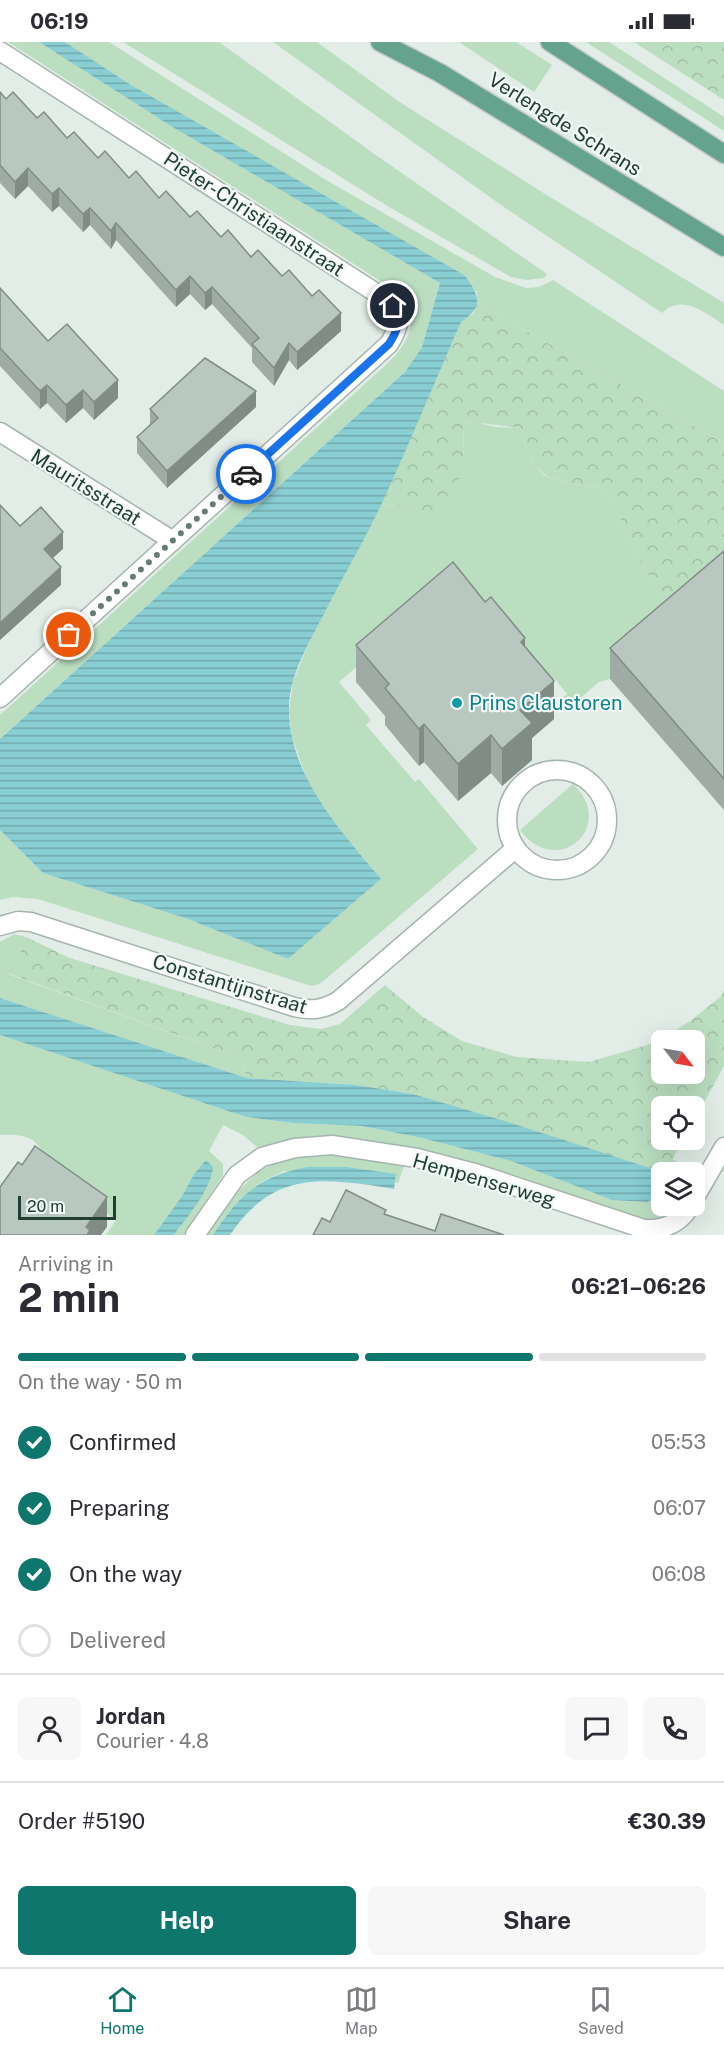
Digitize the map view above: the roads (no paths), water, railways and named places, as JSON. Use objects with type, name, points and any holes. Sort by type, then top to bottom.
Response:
[{"type":"main road","name":"Verlengde Schrans","points":[[380,42],[440,73],[724,247]]},
{"type":"main road","points":[[550,42],[724,154]]},
{"type":"street","name":"Pieter-Christiaanstraat","points":[[0,51],[384,298],[393,306],[398,316],[397,331],[389,344],[0,698]]},
{"type":"street","name":"Mauritsstraat","points":[[0,432],[173,541]]},
{"type":"street","points":[[552,770],[569,771],[585,778],[596,788],[607,815],[606,831],[599,846],[589,858],[576,866],[559,870],[542,868],[527,860],[516,848],[508,832],[507,815],[512,798],[521,784],[536,774],[552,770]]},
{"type":"street","name":"Constantijnstraat","points":[[0,926],[18,921],[31,922],[310,1011],[324,1009],[338,1001],[516,848]]},
{"type":"street","name":"Hempenserweg","points":[[195,1235],[237,1175],[262,1157],[295,1148],[332,1146],[417,1158],[478,1174],[644,1229],[666,1227],[678,1221],[682,1216]]},
{"type":"street","points":[[705,1179],[724,1147]]},
{"type":"water","points":[[39,42],[65,42],[131,85],[464,275],[476,294],[474,311],[461,322],[402,460],[368,532],[307,646],[292,685],[289,711],[292,735],[298,758],[308,781],[335,823],[381,879],[288,959],[185,918],[43,873],[0,830],[0,739],[405,372],[422,347],[440,283],[174,128]]},
{"type":"water","points":[[0,998],[247,1078],[356,1085],[413,1094],[650,1168],[651,1199],[648,1202],[612,1200],[511,1161],[422,1138],[362,1126],[293,1123],[247,1117],[0,1035]]},
{"type":"water","points":[[206,1160],[213,1167],[208,1185],[198,1203],[174,1235],[154,1235],[182,1196],[194,1174]]},
{"type":"water","points":[[308,1167],[346,1167],[396,1174],[394,1189],[345,1182],[303,1183],[264,1198],[230,1235],[213,1235],[232,1209],[252,1189],[277,1175]]},
{"type":"place","name":"Prins Claustoren","points":[[457,703]]}]
